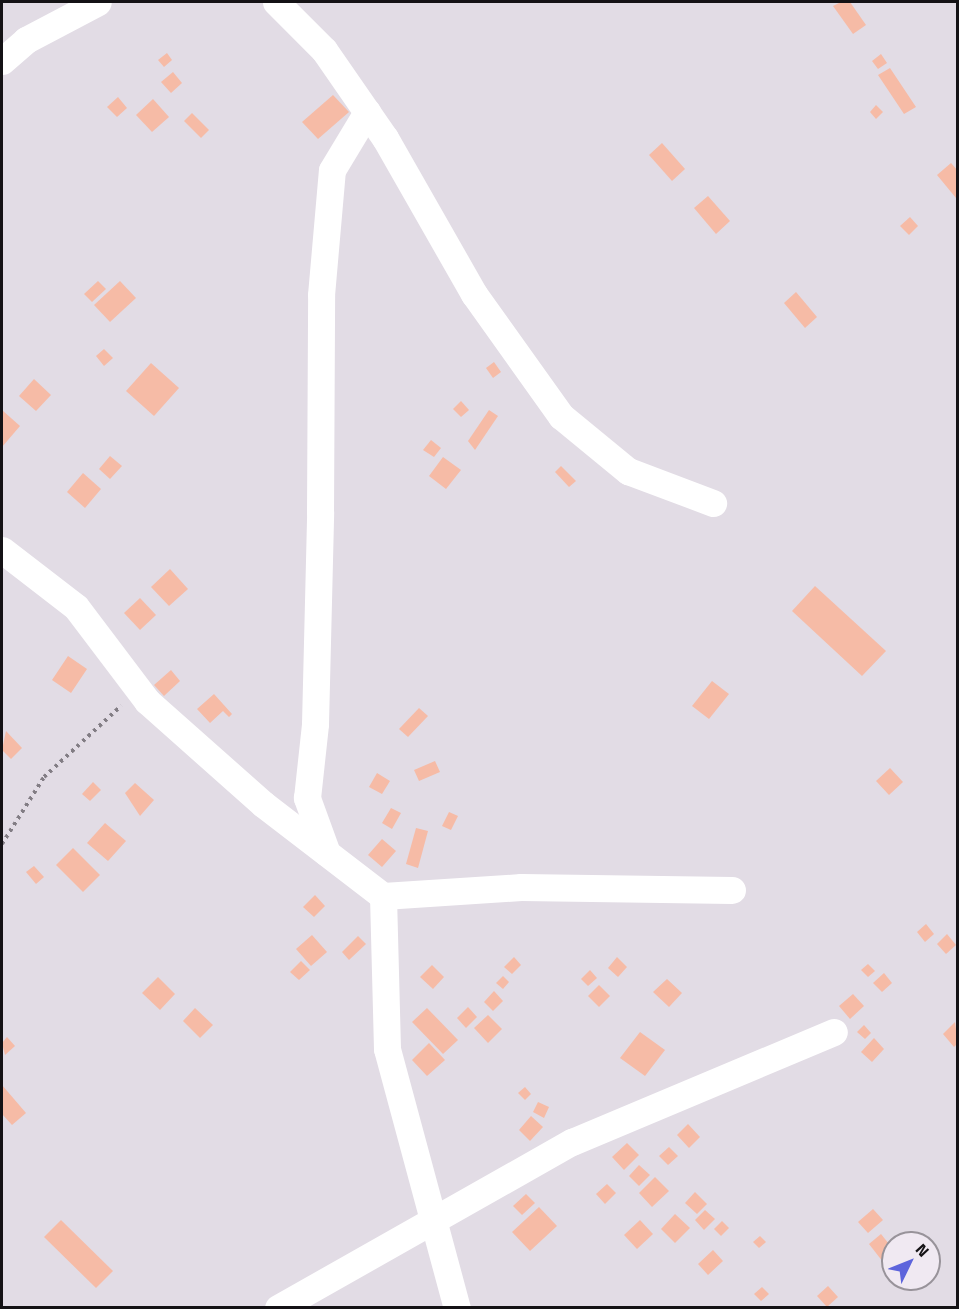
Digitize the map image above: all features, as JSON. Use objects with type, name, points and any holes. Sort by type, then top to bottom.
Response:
[{"type":"street","points":[[2,61],[26,40],[98,2]]},
{"type":"street","points":[[276,2],[324,50],[367,112],[474,294],[561,416],[628,471],[713,503]]},
{"type":"street","points":[[327,853],[307,798],[315,724],[320,547],[321,295],[332,170],[367,112]]},
{"type":"street","points":[[2,550],[76,607],[139,689],[263,804],[383,896],[521,886],[732,890]]},
{"type":"street","points":[[383,896],[387,1049],[431,1221],[457,1308]]},
{"type":"street","points":[[278,1308],[572,1142],[834,1032]]},
{"type":"path","points":[[2,844],[44,777],[139,689]]},
{"type":"building","points":[[841,2],[850,2],[866,25],[853,34],[833,6]]},
{"type":"building","points":[[167,53],[172,60],[164,67],[158,60]]},
{"type":"building","points":[[881,54],[887,63],[878,69],[872,61]]},
{"type":"building","points":[[890,68],[916,107],[904,114],[878,75]]},
{"type":"building","points":[[173,72],[182,83],[171,93],[161,82]]},
{"type":"building","points":[[333,95],[349,112],[318,139],[302,122]]},
{"type":"building","points":[[118,97],[127,108],[117,117],[107,107]]},
{"type":"building","points":[[153,99],[169,117],[152,132],[136,115]]},
{"type":"building","points":[[876,105],[883,112],[876,119],[870,112]]},
{"type":"building","points":[[192,113],[209,130],[201,138],[184,121]]},
{"type":"building","points":[[662,143],[685,169],[672,181],[649,155]]},
{"type":"building","points":[[951,163],[958,171],[956,198],[937,175]]},
{"type":"building","points":[[708,196],[730,221],[716,234],[694,208]]},
{"type":"building","points":[[910,217],[918,226],[909,235],[900,226]]},
{"type":"building","points":[[98,281],[106,289],[92,302],[84,294]]},
{"type":"building","points":[[120,281],[136,298],[110,322],[94,305]]},
{"type":"building","points":[[796,292],[817,317],[805,328],[784,303]]},
{"type":"building","points":[[104,349],[113,358],[104,366],[96,356]]},
{"type":"building","points":[[494,362],[501,372],[493,378],[486,368]]},
{"type":"building","points":[[151,363],[179,388],[154,416],[126,391]]},
{"type":"building","points":[[34,379],[51,395],[36,411],[19,396]]},
{"type":"building","points":[[461,401],[469,410],[461,417],[453,409]]},
{"type":"building","points":[[2,410],[20,426],[2,447]]},
{"type":"building","points":[[489,410],[498,416],[475,450],[468,441]]},
{"type":"building","points":[[431,440],[441,448],[434,457],[423,450]]},
{"type":"building","points":[[110,456],[122,466],[110,479],[99,469]]},
{"type":"building","points":[[443,457],[461,470],[446,489],[429,476]]},
{"type":"building","points":[[561,466],[576,481],[569,487],[555,472]]},
{"type":"building","points":[[83,473],[101,489],[85,508],[67,492]]},
{"type":"building","points":[[170,569],[188,589],[169,606],[151,587]]},
{"type":"building","points":[[815,586],[886,651],[862,676],[792,611]]},
{"type":"building","points":[[140,598],[156,615],[140,630],[124,613]]},
{"type":"building","points":[[68,656],[87,669],[71,693],[52,680]]},
{"type":"building","points":[[171,670],[180,681],[164,696],[154,685]]},
{"type":"building","points":[[712,681],[729,694],[709,719],[692,706]]},
{"type":"building","points":[[214,694],[232,714],[229,717],[223,711],[210,723],[197,709]]},
{"type":"building","points":[[419,708],[428,716],[408,737],[399,729]]},
{"type":"building","points":[[6,731],[22,748],[11,759],[2,750]]},
{"type":"building","points":[[435,761],[440,772],[419,781],[414,770]]},
{"type":"building","points":[[890,768],[903,782],[889,795],[876,781]]},
{"type":"building","points":[[377,773],[390,781],[382,794],[369,787]]},
{"type":"building","points":[[93,782],[101,790],[90,801],[82,794]]},
{"type":"building","points":[[135,783],[154,800],[140,816],[125,793]]},
{"type":"building","points":[[391,808],[401,813],[392,829],[382,823]]},
{"type":"building","points":[[449,812],[458,816],[451,830],[442,826]]},
{"type":"building","points":[[105,823],[126,841],[108,861],[87,843]]},
{"type":"building","points":[[416,828],[428,831],[418,868],[406,864]]},
{"type":"building","points":[[382,839],[396,851],[382,867],[368,855]]},
{"type":"building","points":[[73,848],[100,875],[83,892],[56,865]]},
{"type":"building","points":[[34,866],[44,877],[36,884],[26,872]]},
{"type":"building","points":[[315,895],[325,906],[314,917],[303,907]]},
{"type":"building","points":[[926,924],[934,934],[925,942],[917,932]]},
{"type":"building","points":[[947,934],[956,945],[946,954],[937,944]]},
{"type":"building","points":[[312,935],[327,952],[311,966],[296,949]]},
{"type":"building","points":[[358,936],[366,944],[349,960],[342,952]]},
{"type":"building","points":[[514,957],[521,965],[512,974],[504,967]]},
{"type":"building","points":[[617,957],[627,967],[618,977],[608,968]]},
{"type":"building","points":[[301,961],[310,970],[299,980],[290,972]]},
{"type":"building","points":[[868,964],[875,971],[868,977],[861,970]]},
{"type":"building","points":[[432,965],[444,977],[433,989],[420,977]]},
{"type":"building","points":[[590,970],[597,978],[588,986],[581,979]]},
{"type":"building","points":[[884,973],[892,983],[882,992],[873,983]]},
{"type":"building","points":[[503,976],[509,982],[503,989],[496,983]]},
{"type":"building","points":[[158,977],[175,994],[160,1010],[142,993]]},
{"type":"building","points":[[667,979],[682,993],[669,1007],[653,992]]},
{"type":"building","points":[[599,985],[610,996],[599,1007],[588,996]]},
{"type":"building","points":[[494,991],[503,1001],[493,1011],[484,1002]]},
{"type":"building","points":[[853,994],[864,1006],[850,1019],[839,1006]]},
{"type":"building","points":[[468,1007],[477,1017],[466,1028],[457,1018]]},
{"type":"building","points":[[195,1008],[213,1025],[200,1038],[183,1021]]},
{"type":"building","points":[[427,1008],[458,1040],[443,1054],[412,1022]]},
{"type":"building","points":[[488,1015],[502,1029],[488,1043],[474,1028]]},
{"type":"building","points":[[955,1022],[958,1043],[954,1047],[943,1034]]},
{"type":"building","points":[[864,1025],[871,1033],[865,1039],[857,1032]]},
{"type":"building","points":[[640,1032],[665,1050],[645,1076],[620,1058]]},
{"type":"building","points":[[7,1037],[15,1046],[5,1055],[2,1043]]},
{"type":"building","points":[[874,1038],[884,1049],[872,1062],[861,1052]]},
{"type":"building","points":[[429,1043],[445,1060],[427,1076],[412,1060]]},
{"type":"building","points":[[2,1085],[26,1113],[12,1125],[2,1114]]},
{"type":"building","points":[[525,1087],[531,1094],[525,1100],[518,1093]]},
{"type":"building","points":[[538,1102],[549,1107],[544,1118],[533,1112]]},
{"type":"building","points":[[531,1116],[543,1127],[530,1141],[519,1130]]},
{"type":"building","points":[[688,1124],[700,1137],[689,1148],[677,1135]]},
{"type":"building","points":[[627,1143],[639,1155],[624,1170],[612,1157]]},
{"type":"building","points":[[669,1147],[678,1156],[668,1165],[659,1156]]},
{"type":"building","points":[[639,1165],[650,1175],[639,1186],[629,1176]]},
{"type":"building","points":[[655,1177],[669,1191],[652,1207],[639,1193]]},
{"type":"building","points":[[607,1184],[616,1193],[605,1204],[596,1194]]},
{"type":"building","points":[[695,1192],[707,1204],[697,1214],[685,1203]]},
{"type":"building","points":[[526,1194],[535,1203],[522,1215],[513,1206]]},
{"type":"building","points":[[539,1207],[557,1226],[530,1251],[512,1232]]},
{"type":"building","points":[[873,1209],[883,1220],[868,1233],[858,1222]]},
{"type":"building","points":[[705,1210],[715,1219],[704,1230],[695,1220]]},
{"type":"building","points":[[675,1214],[690,1228],[675,1243],[661,1229]]},
{"type":"building","points":[[61,1220],[113,1271],[96,1288],[44,1237]]},
{"type":"building","points":[[640,1220],[653,1234],[637,1249],[624,1235]]},
{"type":"building","points":[[722,1221],[729,1228],[721,1236],[714,1229]]},
{"type":"building","points":[[881,1234],[881,1259],[869,1244]]},
{"type":"building","points":[[760,1236],[766,1242],[759,1248],[753,1242]]},
{"type":"building","points":[[713,1250],[723,1261],[708,1275],[698,1264]]},
{"type":"building","points":[[828,1286],[838,1297],[827,1307],[817,1296]]},
{"type":"building","points":[[762,1287],[769,1294],[761,1301],[754,1294]]}]
